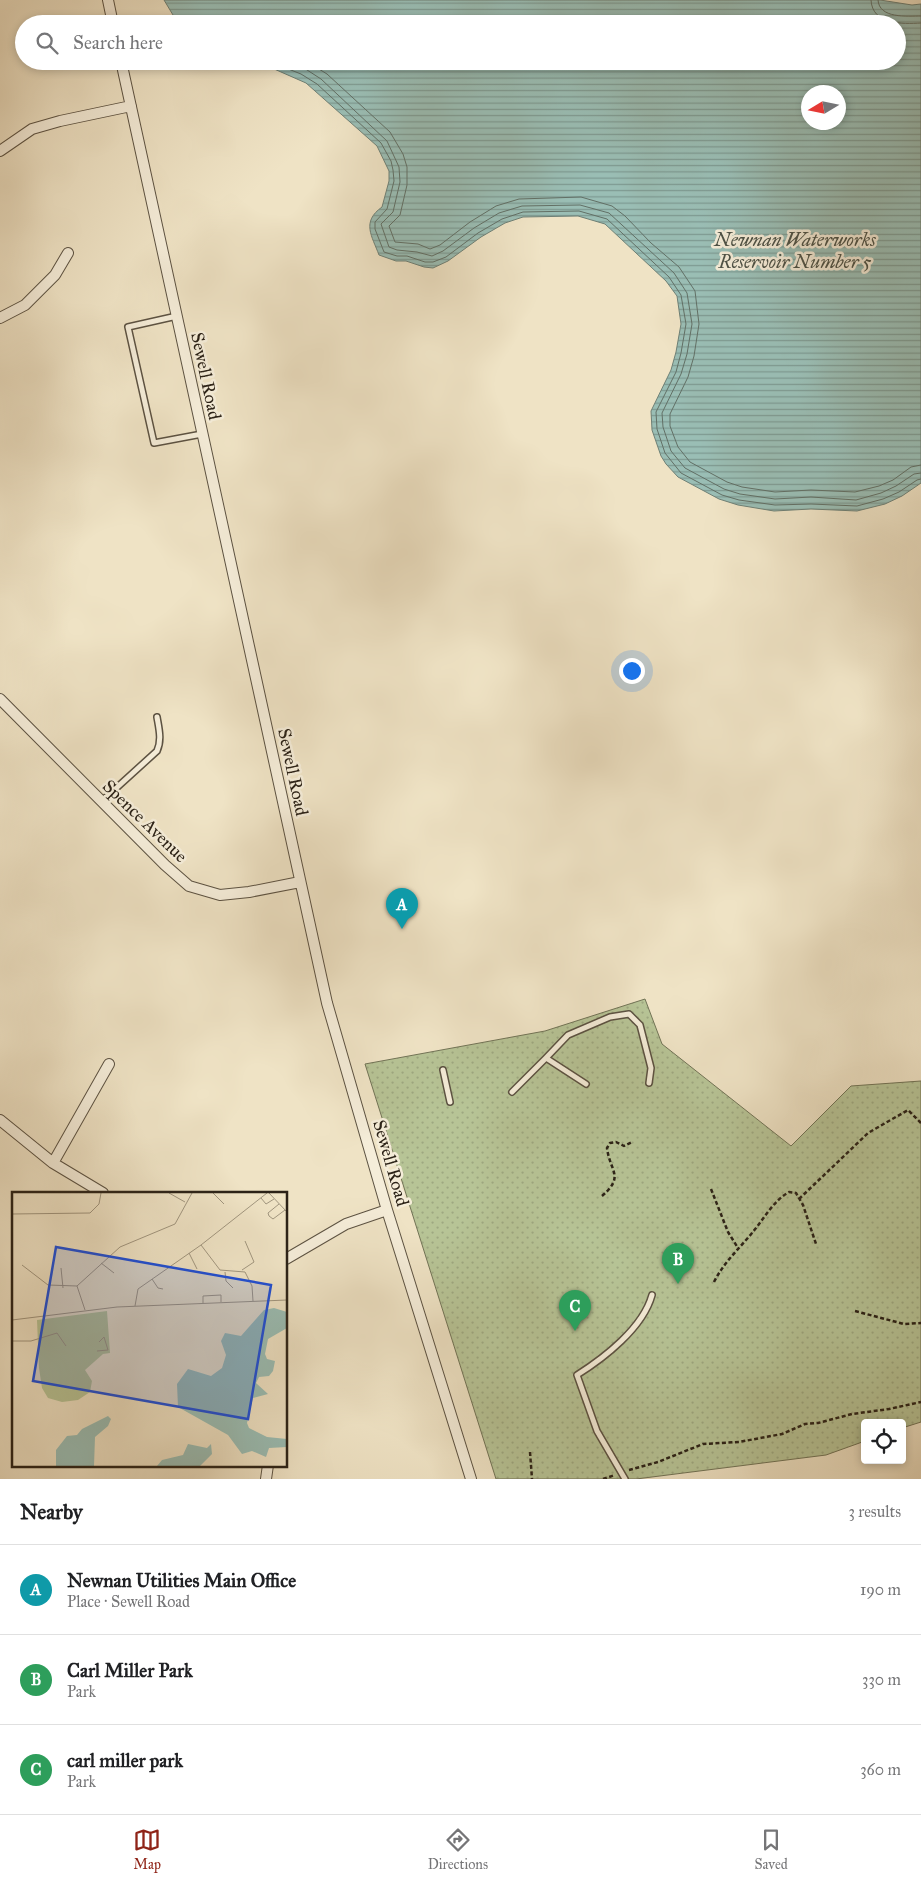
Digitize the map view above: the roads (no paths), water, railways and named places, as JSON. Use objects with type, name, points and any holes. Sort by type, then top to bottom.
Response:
[{"type":"street","points":[[108,0],[111,15]]},
{"type":"street","name":"Sewell Road","points":[[123,70],[327,1003],[387,1210],[471,1479]]},
{"type":"street","points":[[0,151],[32,129],[60,120],[131,106]]},
{"type":"street","points":[[0,318],[25,305],[55,275],[68,253]]},
{"type":"street","name":"Spence Avenue","points":[[0,699],[189,886],[220,895],[249,892],[300,882]]},
{"type":"street","points":[[53,1163],[109,1064]]},
{"type":"street","points":[[0,1120],[53,1163],[101,1192]]},
{"type":"street","points":[[288,1258],[346,1224],[387,1210]]},
{"type":"street","points":[[266,1479],[268,1466]]},
{"type":"lane","points":[[177,316],[128,327],[154,443],[202,434]]},
{"type":"lane","points":[[102,802],[157,751],[160,745],[157,717]]},
{"type":"lane","points":[[512,1092],[568,1035],[610,1017],[629,1014],[640,1025],[650,1068],[649,1083]]},
{"type":"lane","points":[[546,1058],[586,1084]]},
{"type":"lane","points":[[443,1070],[450,1102]]},
{"type":"lane","points":[[624,1479],[597,1431],[577,1375],[600,1361],[632,1328],[649,1306],[652,1295]]},
{"type":"water","name":"Newnan Waterworks Reservoir Number 5","points":[[164,0],[880,0],[912,5],[921,4],[921,483],[902,496],[885,504],[857,511],[811,509],[774,511],[738,505],[719,499],[678,477],[661,456],[652,430],[651,411],[671,370],[681,324],[677,296],[666,281],[605,224],[578,216],[523,217],[505,223],[481,237],[448,261],[433,268],[406,261],[396,261],[379,255],[371,235],[370,224],[372,218],[382,207],[389,181],[389,171],[377,146],[306,83],[276,70],[906,70],[906,15],[173,15]]},
{"type":"place","name":"Newnan Utilities Main Office","points":[[402,929]]},
{"type":"place","name":"Carl Miller Park","points":[[678,1284]]},
{"type":"place","name":"carl miller park","points":[[575,1331]]}]
